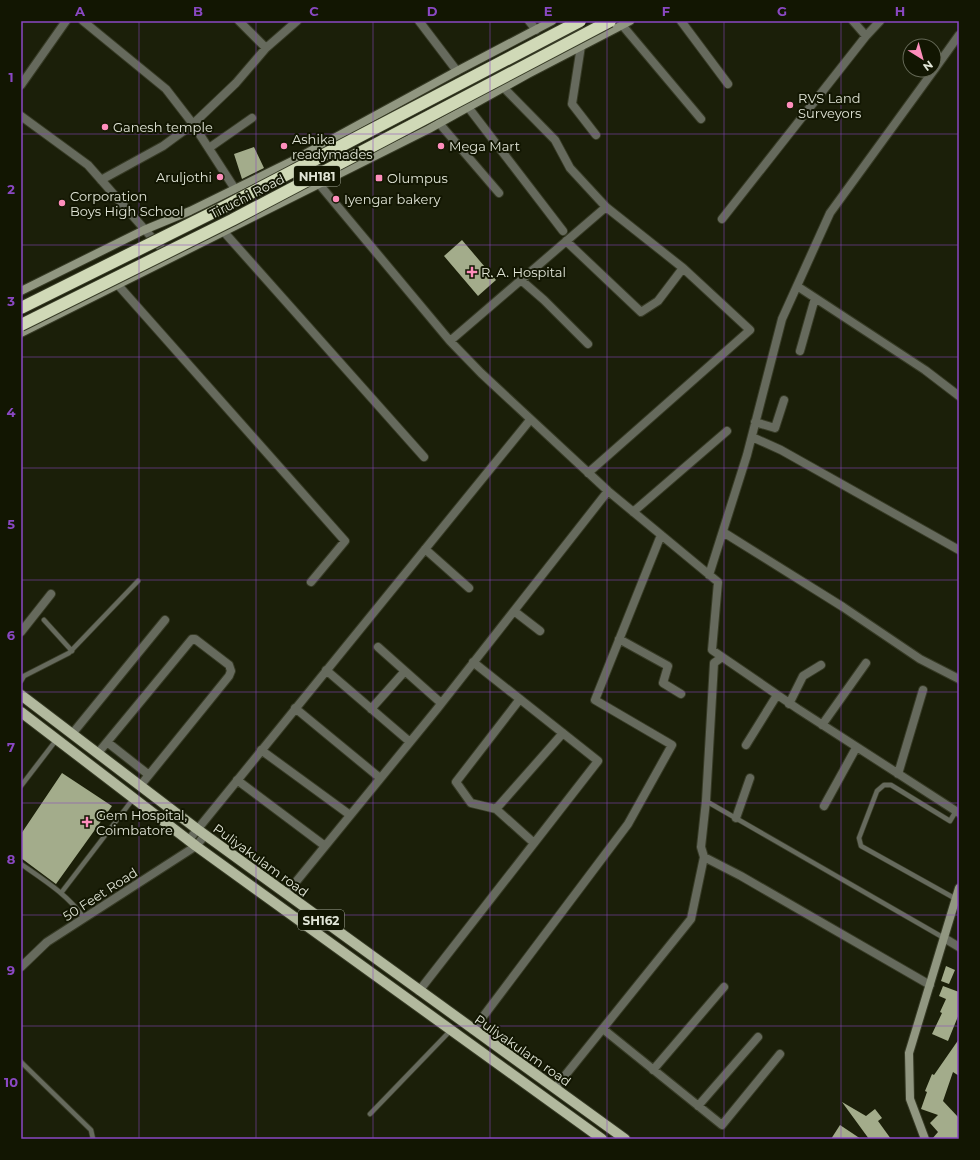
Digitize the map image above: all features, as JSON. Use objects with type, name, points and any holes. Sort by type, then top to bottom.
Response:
[{"type":"highway","name":"Tiruchi Road","points":[[21,308],[226,206],[580,21]]},
{"type":"highway","name":"Tiruchi Road","points":[[21,325],[232,220],[616,23]]},
{"type":"main road","name":"Puliyakulam road","points":[[21,695],[201,832],[418,991],[555,1088],[614,1136],[625,1139]]},
{"type":"main road","name":"Puliyakulam road","points":[[21,712],[192,843],[602,1139]]},
{"type":"street","points":[[21,85],[66,21]]},
{"type":"street","points":[[83,21],[166,90],[193,124],[235,189]]},
{"type":"street","points":[[239,21],[266,48]]},
{"type":"street","points":[[101,180],[164,146],[193,124],[236,83],[266,48],[297,21]]},
{"type":"street","points":[[419,21],[457,71]]},
{"type":"street","points":[[529,21],[536,30]]},
{"type":"street","points":[[21,291],[144,230],[190,211],[292,161],[552,21]]},
{"type":"street","points":[[21,333],[439,123],[581,46],[616,23],[630,21]]},
{"type":"street","points":[[681,21],[728,84]]},
{"type":"street","points":[[853,21],[866,36]]},
{"type":"street","points":[[722,219],[866,36],[880,21]]},
{"type":"street","points":[[616,23],[701,119]]},
{"type":"street","points":[[942,59],[959,35]]},
{"type":"street","points":[[581,46],[572,104],[596,135]]},
{"type":"street","points":[[709,575],[752,437],[782,319],[830,213],[928,78]]},
{"type":"street","points":[[503,88],[555,140],[570,168],[606,207],[683,268],[750,330],[588,473]]},
{"type":"street","points":[[468,107],[563,231]]},
{"type":"street","points":[[21,116],[88,165],[170,259]]},
{"type":"street","points":[[209,148],[252,118]]},
{"type":"street","points":[[439,123],[499,193]]},
{"type":"street","points":[[319,184],[450,341],[481,373],[608,491],[718,582],[712,650],[789,704],[958,812]]},
{"type":"street","points":[[450,341],[606,207]]},
{"type":"street","points":[[224,232],[424,457]]},
{"type":"street","points":[[566,241],[641,312],[658,301],[683,268]]},
{"type":"street","points":[[521,280],[544,300],[588,344]]},
{"type":"street","points":[[118,285],[345,541],[311,582]]},
{"type":"street","points":[[797,286],[925,370],[959,396]]},
{"type":"street","points":[[800,351],[816,298]]},
{"type":"street","points":[[755,422],[775,428],[784,400]]},
{"type":"street","name":"50 Feet Road","points":[[21,968],[47,942],[192,843],[237,780],[530,420]]},
{"type":"street","points":[[633,512],[727,431]]},
{"type":"street","points":[[752,437],[781,450],[959,550]]},
{"type":"street","points":[[286,894],[410,742],[608,491]]},
{"type":"street","points":[[723,532],[843,607],[920,659],[959,679]]},
{"type":"street","points":[[473,1030],[628,824],[672,745],[595,700],[661,535]]},
{"type":"street","points":[[425,549],[469,588]]},
{"type":"street","points":[[21,632],[51,594]]},
{"type":"street","points":[[514,611],[540,631]]},
{"type":"street","points":[[72,734],[165,620]]},
{"type":"street","points":[[98,753],[192,639],[195,639],[229,665],[231,671],[229,676],[140,786]]},
{"type":"street","points":[[619,639],[668,666],[662,683],[681,694]]},
{"type":"street","points":[[378,647],[441,703]]},
{"type":"street","points":[[555,1088],[691,919],[704,856],[701,847],[706,801],[714,663],[722,657]]},
{"type":"street","points":[[418,991],[598,761],[473,662]]},
{"type":"street","points":[[822,725],[866,663]]},
{"type":"street","points":[[789,704],[803,676],[821,665]]},
{"type":"street","points":[[326,670],[410,742]]},
{"type":"street","points":[[370,709],[405,671]]},
{"type":"street","points":[[898,774],[923,690]]},
{"type":"street","points":[[746,745],[777,695]]},
{"type":"street","points":[[520,699],[456,782],[471,803],[496,809],[534,843]]},
{"type":"street","points":[[295,708],[380,778]]},
{"type":"street","points":[[496,809],[562,733]]},
{"type":"street","points":[[107,742],[149,774]]},
{"type":"street","points":[[824,806],[856,748]]},
{"type":"street","points":[[261,750],[350,815]]},
{"type":"street","points":[[736,818],[750,778]]},
{"type":"street","points":[[237,780],[325,846]]},
{"type":"street","points":[[704,856],[930,985]]},
{"type":"street","points":[[925,1139],[910,1099],[909,1053],[959,888]]},
{"type":"street","points":[[944,938],[959,947]]},
{"type":"street","points":[[653,1070],[724,986]]},
{"type":"street","points":[[603,1029],[722,1125],[780,1054]]},
{"type":"street","points":[[698,1106],[758,1037]]},
{"type":"lane","points":[[21,680],[24,676],[67,655],[72,651],[138,581]]},
{"type":"lane","points":[[44,620],[72,651]]},
{"type":"lane","points":[[21,786],[57,739]]},
{"type":"lane","points":[[956,899],[861,846],[859,838],[877,791],[884,785],[891,785],[950,821],[958,812]]},
{"type":"lane","points":[[61,893],[134,799]]},
{"type":"lane","points":[[706,801],[944,938]]},
{"type":"lane","points":[[21,864],[61,893],[79,910],[84,918]]},
{"type":"lane","points":[[370,1114],[451,1030]]},
{"type":"lane","points":[[21,1062],[91,1130],[93,1139]]},
{"type":"building","points":[[254,147],[264,168],[242,179],[234,154]]},
{"type":"building","points":[[462,240],[496,280],[478,296],[444,256]]},
{"type":"building","points":[[62,773],[112,806],[56,884],[21,858],[21,834]]},
{"type":"building","points":[[946,966],[955,970],[949,984],[941,981]]},
{"type":"building","points":[[943,986],[959,992],[959,1014],[948,1041],[932,1034],[942,1013],[940,1012],[946,999],[939,996]]},
{"type":"building","points":[[959,1039],[959,1076],[953,1072],[943,1101],[959,1118],[959,1139],[932,1139],[938,1132],[930,1123],[938,1115],[921,1109],[927,1092],[925,1091],[932,1074],[934,1075]]},
{"type":"building","points":[[842,1102],[866,1116],[875,1109],[882,1118],[878,1121],[891,1139],[869,1139]]},
{"type":"building","points":[[840,1125],[861,1139],[831,1139]]},
{"type":"place","name":"RVS Land Surveyors","points":[[790,105]]},
{"type":"place","name":"Ganesh temple","points":[[105,127]]},
{"type":"place","name":"Ashika readymades","points":[[284,146]]},
{"type":"place","name":"Mega Mart","points":[[441,146]]},
{"type":"place","name":"Aruljothi","points":[[220,177]]},
{"type":"place","name":"Olumpus","points":[[379,178]]},
{"type":"place","name":"Iyengar bakery","points":[[336,199]]},
{"type":"place","name":"Corporation Boys High School","points":[[62,203]]},
{"type":"place","name":"R. A. Hospital","points":[[472,272]]},
{"type":"place","name":"Gem Hospital, Coimbatore","points":[[87,822]]}]
